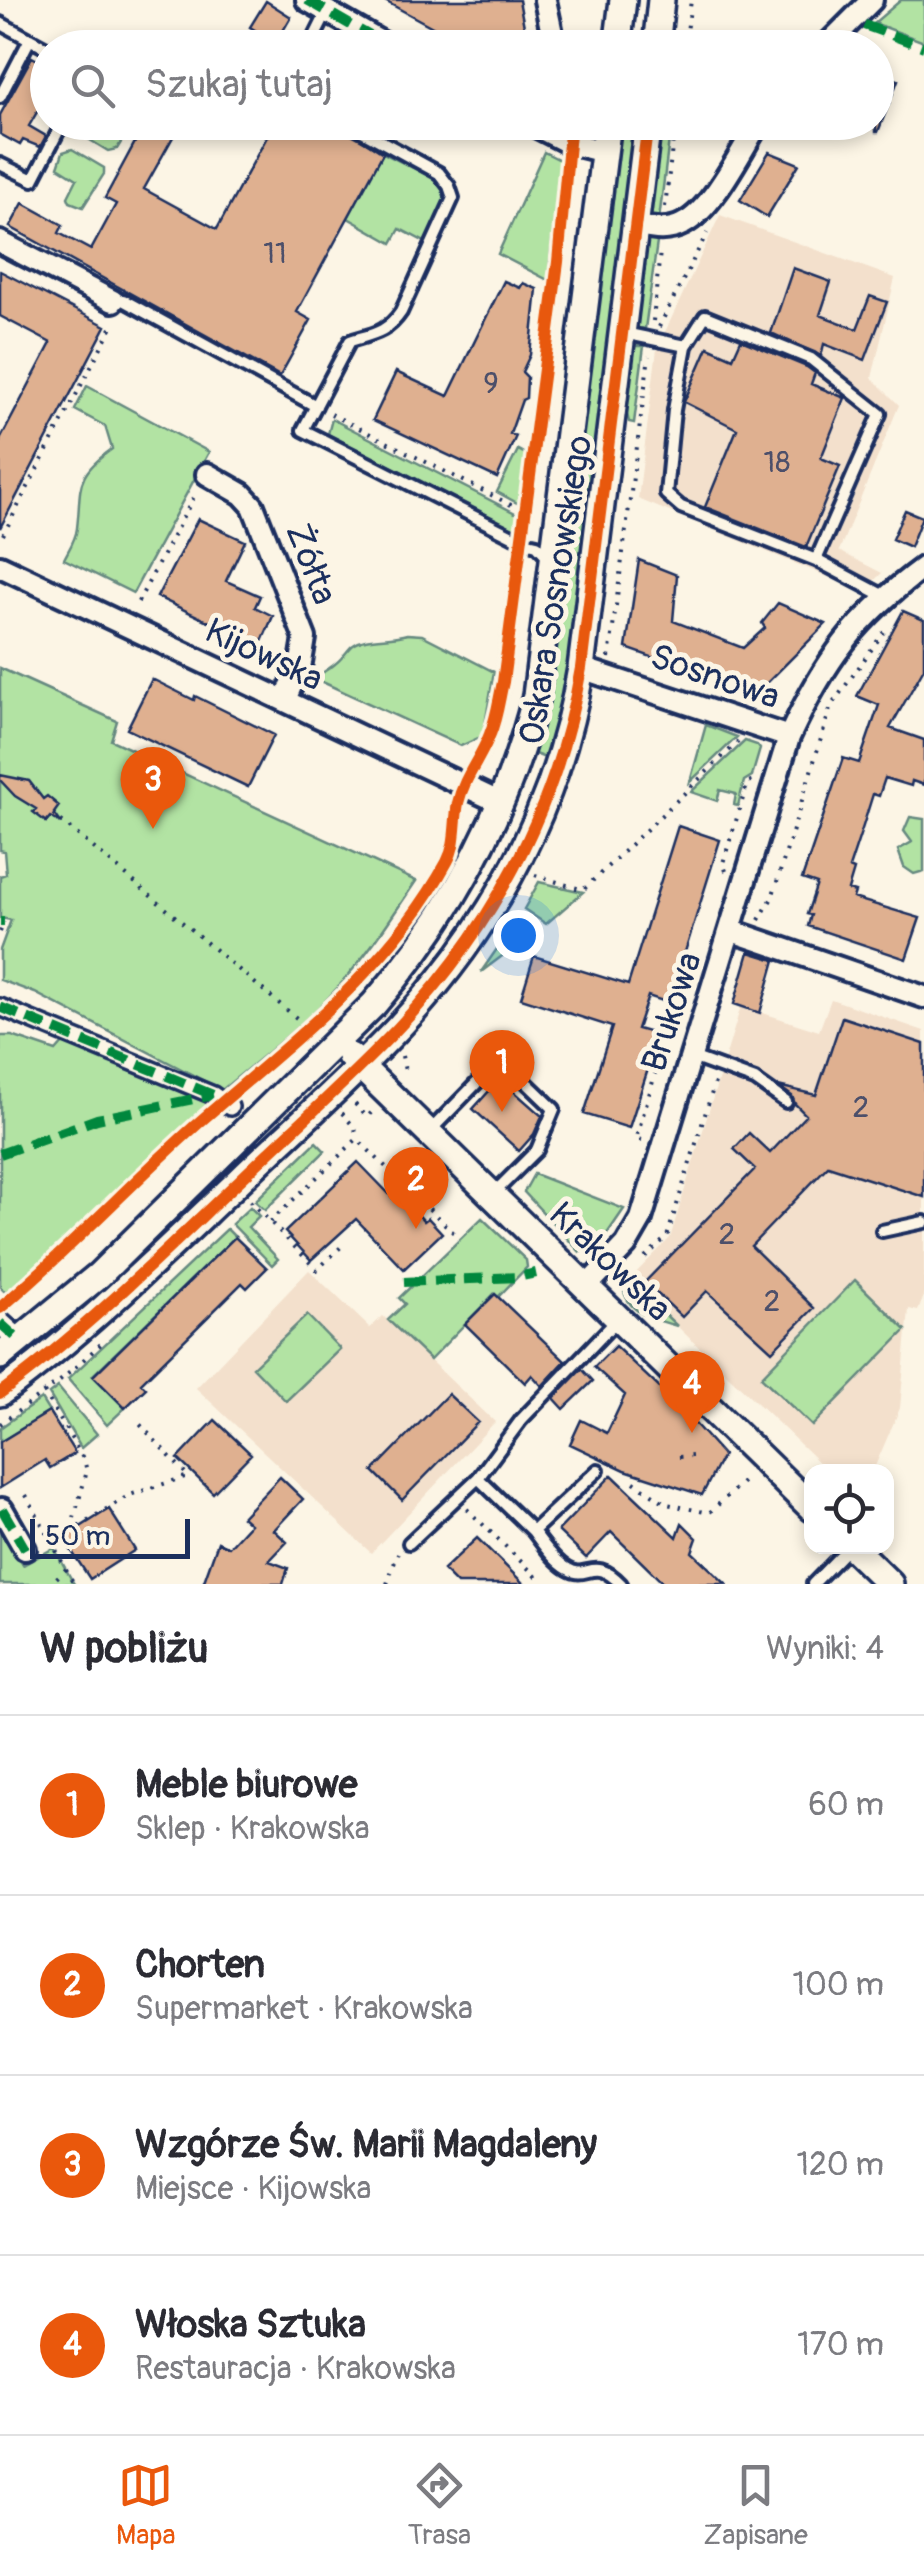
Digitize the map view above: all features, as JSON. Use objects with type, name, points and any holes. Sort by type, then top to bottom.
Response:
[{"type":"street","points":[[307,0],[360,30]]},
{"type":"street","points":[[545,0],[551,30]]},
{"type":"street","points":[[619,30],[623,0]]},
{"type":"street","points":[[658,30],[661,0]]},
{"type":"street","points":[[842,30],[872,0]]},
{"type":"street","points":[[567,140],[605,152]]},
{"type":"street","name":"Oskara Sosnowskiego","points":[[10,1348],[99,1275],[320,1035],[374,1004],[413,960],[478,854],[518,760],[536,696],[606,140]]},
{"type":"street","name":"Oskara Sosnowskiego","points":[[0,1393],[122,1292],[400,1026],[456,958],[505,887],[540,820],[566,740],[581,668],[646,140]]},
{"type":"street","points":[[636,226],[662,230],[684,224],[704,207],[747,140]]},
{"type":"street","points":[[0,242],[112,301]]},
{"type":"street","name":"Żółta","points":[[207,474],[242,494],[253,506],[300,623],[304,650],[286,700]]},
{"type":"street","name":"Kijowska","points":[[0,566],[502,803]]},
{"type":"street","name":"Sosnowa","points":[[581,668],[789,737],[814,683],[845,637],[891,607],[924,567]]},
{"type":"street","name":"Brukowa","points":[[585,1288],[635,1232],[732,932],[789,737]]},
{"type":"street","points":[[502,803],[540,820]]},
{"type":"street","points":[[732,932],[924,996]]},
{"type":"street","points":[[0,1007],[213,1094],[230,1106]]},
{"type":"street","name":"Krakowska","points":[[320,1035],[360,1065],[804,1500]]},
{"type":"street","points":[[0,1323],[10,1348],[40,1362]]},
{"type":"street","points":[[2,1509],[25,1550]]},
{"type":"street","points":[[859,1554],[890,1584]]},
{"type":"lane","points":[[318,30],[328,12]]},
{"type":"lane","points":[[0,23],[30,39],[0,97]]},
{"type":"lane","points":[[0,164],[33,180],[54,140]]},
{"type":"lane","points":[[379,140],[439,173],[453,198],[395,322],[376,336],[350,341],[303,430],[536,545],[552,561]]},
{"type":"lane","points":[[112,301],[123,300],[316,406]]},
{"type":"lane","points":[[816,560],[880,414],[811,359],[705,316],[686,346],[674,410],[666,494],[681,506],[816,560],[891,607]]},
{"type":"lane","points":[[623,333],[686,346]]},
{"type":"lane","points":[[692,1057],[755,1080],[786,1102]]},
{"type":"lane","points":[[429,1132],[501,1058],[554,1109],[537,1150],[492,1195]]},
{"type":"lane","points":[[882,1231],[924,1222]]},
{"type":"lane","points":[[409,1543],[478,1478],[521,1420],[618,1319]]},
{"type":"lane","points":[[533,1531],[598,1470]]},
{"type":"lane","points":[[478,1478],[568,1570],[607,1570],[622,1584]]},
{"type":"lane","points":[[813,1584],[843,1554]]},
{"type":"path","points":[[687,30],[691,0]]},
{"type":"path","points":[[3,535],[111,328],[112,301]]},
{"type":"path","points":[[316,406],[527,513]]},
{"type":"path","points":[[138,602],[207,474]]},
{"type":"path","points":[[524,542],[530,495]]},
{"type":"path","points":[[758,920],[772,898],[832,706],[891,607]]},
{"type":"path","points":[[536,875],[583,890],[744,735]]},
{"type":"path","points":[[723,883],[723,863],[748,782],[758,778]]},
{"type":"path","points":[[53,814],[320,1035]]},
{"type":"path","points":[[0,932],[4,922]]},
{"type":"path","points":[[652,1144],[636,1138],[678,1000],[687,994],[693,977]]},
{"type":"path","points":[[320,1035],[322,1016]]},
{"type":"path","points":[[296,1040],[320,1035]]},
{"type":"path","points":[[644,1258],[667,1237],[720,1067]]},
{"type":"path","points":[[342,1113],[355,1128],[357,1140],[455,1234]]},
{"type":"path","points":[[270,1222],[357,1140]]},
{"type":"path","points":[[393,1174],[409,1159]]},
{"type":"path","points":[[250,1201],[317,1270],[344,1244]]},
{"type":"path","points":[[44,1392],[86,1471],[71,1529]]},
{"type":"path","points":[[51,1542],[130,1494],[188,1476],[135,1419]]},
{"type":"path","points":[[679,1457],[692,1456],[696,1451]]},
{"type":"path","points":[[634,1482],[666,1504],[709,1512],[750,1474]]},
{"type":"path","points":[[26,1495],[74,1584]]},
{"type":"path","points":[[456,1499],[540,1579]]},
{"type":"path","points":[[387,1584],[398,1553],[409,1543]]},
{"type":"path","points":[[50,1584],[66,1569]]},
{"type":"shaded area","points":[[720,215],[895,278],[872,378],[899,405],[839,551],[882,573],[863,591],[638,499],[657,349]]},
{"type":"shaded area","points":[[831,999],[924,1031],[924,1296],[918,1311],[909,1309],[900,1408],[876,1464],[821,1464],[629,1280],[670,1238],[741,1006],[819,1031]]},
{"type":"shaded area","points":[[309,1270],[370,1328],[383,1316],[495,1422],[371,1553],[196,1388]]},
{"type":"green space","points":[[901,0],[924,0],[924,42],[874,23]]},
{"type":"green space","points":[[90,140],[123,140],[117,149],[108,151]]},
{"type":"green space","points":[[618,140],[634,140],[565,693],[548,759],[532,753],[555,654]]},
{"type":"green space","points":[[660,140],[669,140],[659,220],[650,219]]},
{"type":"green space","points":[[72,149],[104,168],[83,207],[70,202],[68,197],[77,179],[58,167],[63,152]]},
{"type":"green space","points":[[544,152],[560,160],[548,280],[498,254]]},
{"type":"green space","points":[[383,153],[435,179],[446,190],[446,203],[425,242],[400,229],[392,243],[348,218]]},
{"type":"green space","points":[[648,235],[658,235],[645,329],[637,327]]},
{"type":"green space","points":[[634,346],[644,346],[634,423],[629,422],[625,406]]},
{"type":"green space","points":[[87,386],[209,452],[133,593],[64,559],[76,532],[85,475],[112,449],[105,426],[75,410]]},
{"type":"green space","points":[[332,419],[519,515],[518,531],[328,434]]},
{"type":"green space","points":[[518,450],[527,455],[521,505],[497,492]]},
{"type":"green space","points":[[407,634],[422,635],[494,672],[483,736],[461,746],[318,680],[352,646]]},
{"type":"green space","points":[[0,668],[117,721],[111,740],[416,881],[338,987],[222,1090],[35,993],[0,980],[0,950],[11,920],[0,918],[0,876],[6,874],[4,851],[0,850]]},
{"type":"green space","points":[[706,725],[737,737],[690,782]]},
{"type":"green space","points":[[745,741],[760,749],[752,776],[744,781],[738,806],[734,805],[736,794],[720,790],[717,801],[691,792]]},
{"type":"green space","points":[[910,817],[924,819],[924,871],[914,874],[904,867],[898,850],[912,842],[904,831]]},
{"type":"green space","points":[[539,882],[583,892],[546,924],[524,909]]},
{"type":"green space","points":[[517,920],[534,932],[481,972]]},
{"type":"green space","points":[[0,1036],[12,1036],[56,1051],[64,1042],[169,1080],[215,1102],[7,1294],[0,1287]]},
{"type":"green space","points":[[316,1142],[325,1151],[265,1210],[255,1201]]},
{"type":"green space","points":[[534,1174],[624,1209],[596,1250],[580,1252],[524,1192]]},
{"type":"green space","points":[[250,1207],[259,1216],[248,1227],[278,1259],[272,1265],[232,1224]]},
{"type":"green space","points":[[482,1218],[526,1260],[527,1267],[498,1297],[494,1294],[430,1360],[388,1320],[405,1304],[399,1298]]},
{"type":"green space","points":[[227,1229],[235,1237],[93,1375],[125,1408],[107,1425],[68,1379]]},
{"type":"green space","points":[[629,1280],[677,1326],[636,1309],[625,1295],[623,1286]]},
{"type":"green space","points":[[855,1280],[906,1330],[812,1426],[761,1377]]},
{"type":"green space","points":[[307,1315],[340,1349],[286,1401],[253,1367]]},
{"type":"green space","points":[[58,1387],[97,1434],[81,1448],[49,1394]]},
{"type":"green space","points":[[41,1399],[49,1412],[0,1442],[0,1428]]},
{"type":"green space","points":[[0,1526],[23,1565],[54,1548],[74,1584],[0,1584]]},
{"type":"building","points":[[383,0],[519,0],[525,30],[438,30]]},
{"type":"building","points":[[266,1],[291,17],[284,30],[250,27]]},
{"type":"building","points":[[30,61],[30,140],[44,140],[40,147],[23,140],[20,145],[0,134],[0,115]]},
{"type":"building","points":[[136,140],[171,140],[144,189],[217,229],[265,140],[363,140],[383,153],[297,312],[311,320],[280,376],[10,227],[23,203],[63,225],[59,233],[91,250],[116,204],[105,198]]},
{"type":"building","points":[[769,152],[799,164],[767,217],[740,200]]},
{"type":"building","points":[[793,268],[831,282],[820,315],[857,329],[870,296],[887,302],[865,360],[824,344],[821,356],[771,333]]},
{"type":"building","points":[[0,271],[106,326],[0,528],[0,440],[51,343],[0,316]]},
{"type":"building","points":[[504,281],[520,288],[523,283],[537,289],[530,355],[522,372],[527,377],[526,398],[510,434],[516,436],[497,478],[373,420],[396,372],[448,396]]},
{"type":"building","points":[[741,340],[807,367],[815,373],[811,384],[845,398],[821,458],[840,466],[806,547],[705,507],[737,429],[684,402],[708,347],[733,358]]},
{"type":"building","points":[[905,510],[922,517],[910,547],[892,539]]},
{"type":"building","points":[[198,519],[245,541],[226,581],[260,596],[255,607],[273,616],[260,646],[157,597]]},
{"type":"building","points":[[639,560],[677,575],[673,621],[743,648],[765,628],[762,623],[778,603],[826,624],[756,694],[626,648]]},
{"type":"building","points":[[903,611],[924,620],[924,668],[890,728],[924,740],[924,785],[912,781],[911,786],[885,778],[879,796],[873,794],[849,868],[854,870],[848,890],[855,892],[853,898],[920,918],[906,959],[808,926],[811,915],[807,914],[817,884],[802,879],[843,758],[859,763],[879,705],[857,696]]},
{"type":"building","points":[[152,679],[274,735],[248,787],[127,729]]},
{"type":"building","points":[[0,775],[29,781],[43,799],[47,796],[59,806],[54,813],[61,823],[50,817],[46,822],[33,812],[36,809],[15,796]]},
{"type":"building","points":[[678,826],[720,840],[669,1003],[648,996],[637,1029],[659,1035],[629,1128],[584,1114],[612,1027],[521,998],[534,956],[628,985]]},
{"type":"building","points":[[749,952],[775,960],[760,1013],[734,1004]]},
{"type":"building","points":[[842,1017],[924,1044],[924,1197],[828,1166],[751,1246],[814,1308],[772,1351],[707,1291],[682,1317],[645,1282],[755,1169],[734,1149],[749,1133],[770,1153],[806,1115],[792,1096],[778,1086],[816,1095]]},
{"type":"building","points":[[500,1079],[542,1116],[534,1134],[519,1151],[473,1109]]},
{"type":"building","points":[[358,1162],[393,1198],[408,1210],[412,1208],[424,1221],[428,1218],[442,1233],[404,1269],[356,1219],[311,1260],[285,1232]]},
{"type":"building","points":[[235,1237],[267,1268],[247,1288],[242,1283],[141,1383],[146,1388],[125,1408],[93,1376]]},
{"type":"building","points":[[495,1294],[565,1361],[542,1386],[532,1375],[525,1383],[465,1324]]},
{"type":"building","points":[[615,1346],[681,1408],[723,1455],[702,1495],[625,1470],[570,1444],[581,1420],[607,1433],[625,1395],[594,1367]]},
{"type":"building","points":[[582,1369],[593,1381],[564,1409],[554,1398]]},
{"type":"building","points":[[448,1394],[478,1422],[402,1500],[373,1471]]},
{"type":"building","points":[[49,1412],[75,1453],[50,1468],[45,1460],[0,1488],[0,1442]]},
{"type":"building","points":[[215,1420],[251,1454],[213,1493],[178,1459]]},
{"type":"building","points":[[612,1475],[677,1537],[682,1523],[697,1538],[692,1552],[726,1584],[664,1584],[611,1532],[586,1558],[558,1531]]},
{"type":"building","points":[[280,1477],[303,1499],[274,1530],[287,1542],[269,1561],[288,1568],[283,1584],[203,1584],[218,1542],[229,1547],[250,1524],[242,1517]]},
{"type":"building","points":[[109,1509],[135,1550],[90,1579],[63,1538]]},
{"type":"building","points":[[477,1538],[524,1584],[457,1584],[443,1570]]},
{"type":"marked path","points":[[307,0],[360,30]]},
{"type":"marked path","points":[[864,25],[878,30]]},
{"type":"marked path","points":[[894,36],[924,47]]},
{"type":"marked path","points":[[0,1007],[213,1095],[230,1107]]},
{"type":"marked path","points":[[0,1154],[97,1119],[213,1095]]},
{"type":"marked path","points":[[404,1282],[536,1273]]},
{"type":"marked path","points":[[0,1323],[20,1341]]},
{"type":"marked path","points":[[2,1509],[25,1549]]},
{"type":"cycle path","points":[[0,1308],[195,1126],[333,1005],[395,938],[447,862],[461,794],[492,728],[503,682],[558,262],[569,140]]},
{"type":"cycle path","points":[[0,1393],[123,1291],[379,1048],[464,948],[517,862],[556,769],[581,668],[646,140]]},
{"type":"place","name":"Wzgórze Św. Marii Magdaleny","points":[[153,829]]},
{"type":"place","name":"Meble biurowe","points":[[502,1112]]},
{"type":"place","name":"Chorten","points":[[416,1229]]},
{"type":"place","name":"Włoska Sztuka","points":[[692,1433]]}]
